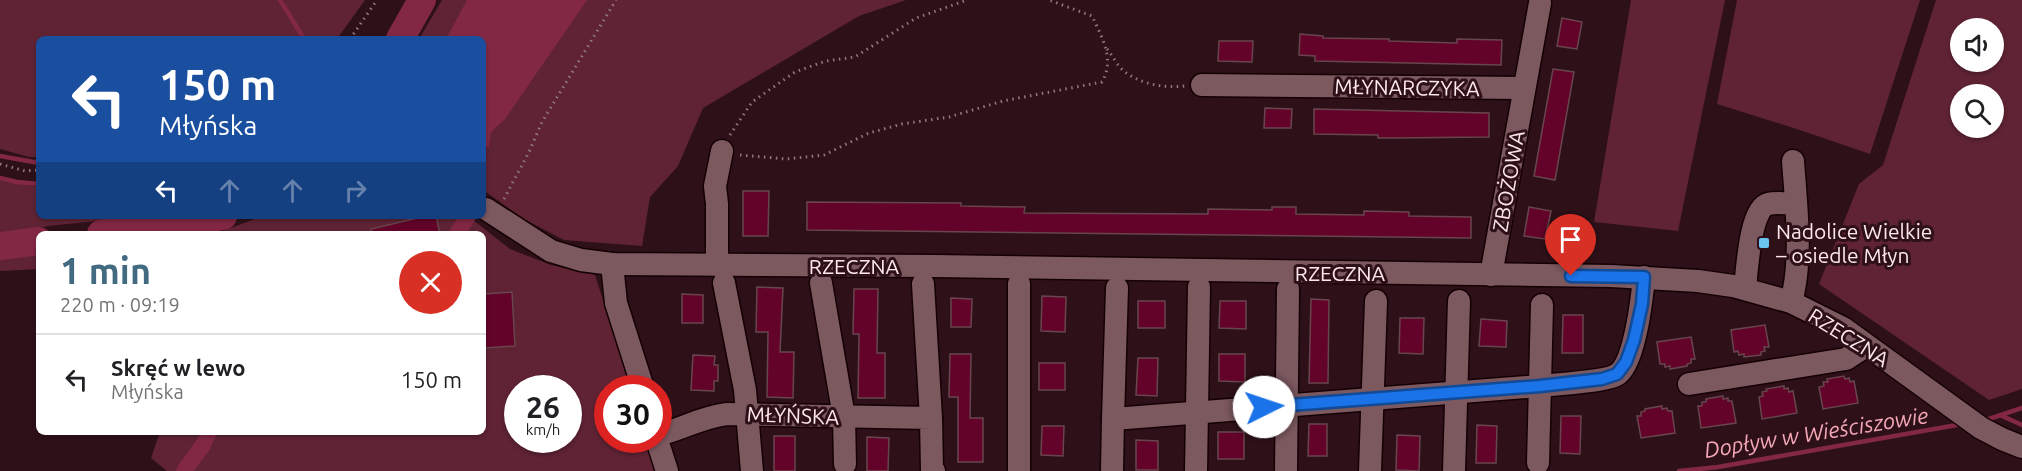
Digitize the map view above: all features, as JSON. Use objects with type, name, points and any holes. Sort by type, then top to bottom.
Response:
[{"type":"street","points":[[1524,88],[1540,3]]},
{"type":"street","name":"MŁYNARCZYKA","points":[[1202,85],[1524,88]]},
{"type":"street","name":"ZBOŻOWA","points":[[1491,274],[1524,88]]},
{"type":"street","points":[[722,151],[714,186],[721,274],[745,390],[752,471]]},
{"type":"street","points":[[1791,302],[1796,280],[1796,204],[1793,161]]},
{"type":"street","points":[[1745,288],[1752,230],[1759,209],[1766,204],[1796,204]]},
{"type":"street","name":"RZECZNA","points":[[491,212],[551,251],[581,260],[721,274],[1491,274],[1644,277],[1698,281],[1745,288],[1791,302],[1843,328],[1991,434],[2022,447]]},
{"type":"street","points":[[612,264],[616,303],[639,375]]},
{"type":"street","points":[[1113,419],[1540,386],[1602,379],[1617,374],[1626,362],[1634,340],[1642,304],[1644,277]]},
{"type":"street","points":[[821,283],[844,417],[845,464]]},
{"type":"street","points":[[923,284],[933,471]]},
{"type":"street","points":[[1019,284],[1019,471]]},
{"type":"street","points":[[1196,471],[1199,287]]},
{"type":"street","points":[[1112,471],[1117,288]]},
{"type":"street","points":[[1286,471],[1288,289]]},
{"type":"street","points":[[1370,471],[1376,301]]},
{"type":"street","points":[[1454,471],[1459,301]]},
{"type":"street","points":[[1538,463],[1542,305]]},
{"type":"street","points":[[1689,384],[1846,359],[1866,346]]},
{"type":"street","name":"MŁYŃSKA","points":[[672,432],[714,415],[747,413],[931,418]]},
{"type":"street","points":[[662,453],[667,471]]},
{"type":"path","points":[[352,36],[377,0]]},
{"type":"path","points":[[491,212],[529,152],[542,122],[616,0]]},
{"type":"path","points":[[967,0],[916,18],[855,57],[826,61],[795,72],[752,102],[722,151],[786,159],[824,155],[869,133],[891,127],[950,117],[1003,101],[1102,82],[1107,74],[1107,49]]},
{"type":"path","points":[[1049,0],[1092,16],[1107,49],[1124,71],[1149,84],[1170,87],[1202,85]]},
{"type":"path","points":[[0,164],[25,171],[36,170]]},
{"type":"shaded area","points":[[0,0],[365,0],[339,36],[36,36],[36,157],[0,149]]},
{"type":"shaded area","points":[[442,0],[906,0],[859,16],[703,108],[678,166],[650,197],[642,246],[564,240],[524,219],[486,192],[486,36],[421,36]]},
{"type":"shaded area","points":[[467,0],[587,0],[505,119],[491,132],[489,147],[486,146],[486,36],[448,36]]},
{"type":"shaded area","points":[[1631,0],[1725,0],[1678,231],[1594,222]]},
{"type":"shaded area","points":[[1737,0],[1920,0],[1870,154],[1717,104]]},
{"type":"shaded area","points":[[1936,0],[2022,0],[2022,389],[1989,400],[1819,284],[1859,184],[1883,165]]},
{"type":"shaded area","points":[[0,180],[36,186],[36,219],[117,219],[48,226],[0,236]]},
{"type":"shaded area","points":[[255,219],[472,219],[510,249],[551,265],[595,275],[627,375],[594,375],[594,453],[649,453],[654,471],[167,471],[151,458],[159,435],[486,435],[486,231],[223,231]]},
{"type":"shaded area","points":[[36,251],[36,269],[0,271],[0,254]]},
{"type":"building","points":[[1562,18],[1582,22],[1577,49],[1557,46]]},
{"type":"building","points":[[1300,34],[1323,36],[1323,38],[1389,39],[1389,41],[1457,43],[1457,39],[1502,40],[1501,65],[1315,61],[1315,56],[1299,55]]},
{"type":"building","points":[[1219,41],[1253,41],[1252,62],[1218,61]]},
{"type":"building","points":[[1553,69],[1574,72],[1555,180],[1534,176]]},
{"type":"building","points":[[1265,108],[1292,109],[1291,128],[1264,128]]},
{"type":"building","points":[[1314,109],[1489,113],[1489,137],[1378,138],[1378,135],[1314,134]]},
{"type":"building","points":[[743,191],[769,191],[768,236],[743,236]]},
{"type":"building","points":[[807,202],[961,203],[961,206],[1025,207],[1024,213],[1208,214],[1208,209],[1272,210],[1272,207],[1296,207],[1296,214],[1364,215],[1364,211],[1409,212],[1409,216],[1471,217],[1471,238],[807,230]]},
{"type":"building","points":[[1529,207],[1551,211],[1545,239],[1524,236]]},
{"type":"building","points":[[413,219],[437,219],[439,231],[371,231],[371,229]]},
{"type":"building","points":[[757,287],[783,288],[780,352],[794,352],[793,398],[767,397],[768,332],[756,332]]},
{"type":"building","points":[[854,289],[878,289],[877,353],[885,353],[885,398],[858,398],[859,334],[853,334]]},
{"type":"building","points":[[512,292],[515,346],[486,348],[486,294]]},
{"type":"building","points":[[682,294],[703,295],[703,323],[682,323]]},
{"type":"building","points":[[1042,296],[1066,297],[1065,332],[1041,331]]},
{"type":"building","points":[[951,298],[972,299],[971,327],[951,327]]},
{"type":"building","points":[[1311,299],[1329,300],[1328,383],[1309,383]]},
{"type":"building","points":[[1138,301],[1165,301],[1165,328],[1138,328]]},
{"type":"building","points":[[1220,301],[1246,301],[1246,329],[1219,328]]},
{"type":"building","points":[[1563,315],[1583,315],[1583,353],[1562,353]]},
{"type":"building","points":[[1400,318],[1424,318],[1423,354],[1399,353]]},
{"type":"building","points":[[1481,319],[1507,321],[1506,347],[1479,346]]},
{"type":"building","points":[[1765,325],[1769,347],[1764,347],[1765,351],[1761,352],[1761,355],[1744,357],[1744,354],[1739,355],[1738,351],[1734,352],[1731,330]]},
{"type":"building","points":[[1691,337],[1695,359],[1691,359],[1691,363],[1670,369],[1670,366],[1665,367],[1665,364],[1660,364],[1657,342]]},
{"type":"building","points":[[950,354],[971,354],[970,418],[983,418],[983,462],[958,462],[958,397],[949,397]]},
{"type":"building","points":[[1219,354],[1245,354],[1245,382],[1219,381]]},
{"type":"building","points":[[693,355],[715,356],[714,365],[718,365],[718,381],[714,381],[714,391],[691,390]]},
{"type":"building","points":[[1138,358],[1158,358],[1157,396],[1136,395]]},
{"type":"building","points":[[1039,363],[1065,363],[1065,390],[1039,390]]},
{"type":"building","points":[[1844,376],[1845,379],[1849,378],[1850,382],[1854,381],[1858,403],[1823,409],[1819,387],[1824,386],[1823,382],[1828,382],[1827,379]]},
{"type":"building","points":[[1784,386],[1784,389],[1788,388],[1789,392],[1793,391],[1797,413],[1762,419],[1759,397],[1763,396],[1762,392],[1767,391],[1766,389]]},
{"type":"building","points":[[1723,396],[1723,399],[1728,398],[1728,401],[1732,401],[1736,423],[1701,428],[1698,406],[1702,406],[1702,402],[1706,402],[1706,399]]},
{"type":"building","points":[[1662,406],[1662,409],[1667,408],[1668,411],[1672,411],[1675,433],[1641,438],[1637,416],[1641,416],[1641,412],[1645,409]]},
{"type":"building","points":[[1561,416],[1581,416],[1580,454],[1560,453]]},
{"type":"building","points":[[1309,424],[1327,424],[1327,456],[1308,456]]},
{"type":"building","points":[[1477,425],[1497,426],[1496,463],[1476,463]]},
{"type":"building","points":[[1042,426],[1064,426],[1063,456],[1041,455]]},
{"type":"building","points":[[1218,432],[1244,432],[1244,459],[1218,459]]},
{"type":"building","points":[[1397,435],[1420,436],[1419,471],[1396,470]]},
{"type":"building","points":[[774,436],[795,436],[795,471],[774,471]]},
{"type":"building","points":[[867,437],[889,438],[888,471],[867,471]]},
{"type":"building","points":[[1136,440],[1158,441],[1158,470],[1136,470]]},
{"type":"waterway","points":[[280,0],[302,36]]},
{"type":"waterway","points":[[402,36],[422,0]]},
{"type":"waterway","points":[[0,156],[36,162]]},
{"type":"waterway","points":[[0,178],[36,184]]},
{"type":"waterway","points":[[126,231],[207,219]]},
{"type":"waterway","points":[[459,231],[466,219]]},
{"type":"waterway","points":[[0,246],[36,241]]},
{"type":"waterway","name":"Dopływ w Wieściszowie","points":[[1986,420],[2022,408]]},
{"type":"waterway","name":"Dopływ w Wieściszowie","points":[[2000,415],[2022,425]]},
{"type":"waterway","name":"Dopływ w Wieściszowie","points":[[1679,471],[1718,467],[1957,425]]},
{"type":"waterway","points":[[184,471],[208,435]]},
{"type":"place","name":"Nadolice Wielkie – osiedle Młyn","points":[[1764,243]]},
{"type":"route","points":[[1264,407],[1540,386],[1602,379],[1617,374],[1626,362],[1634,340],[1642,304],[1644,277],[1571,276]]}]
